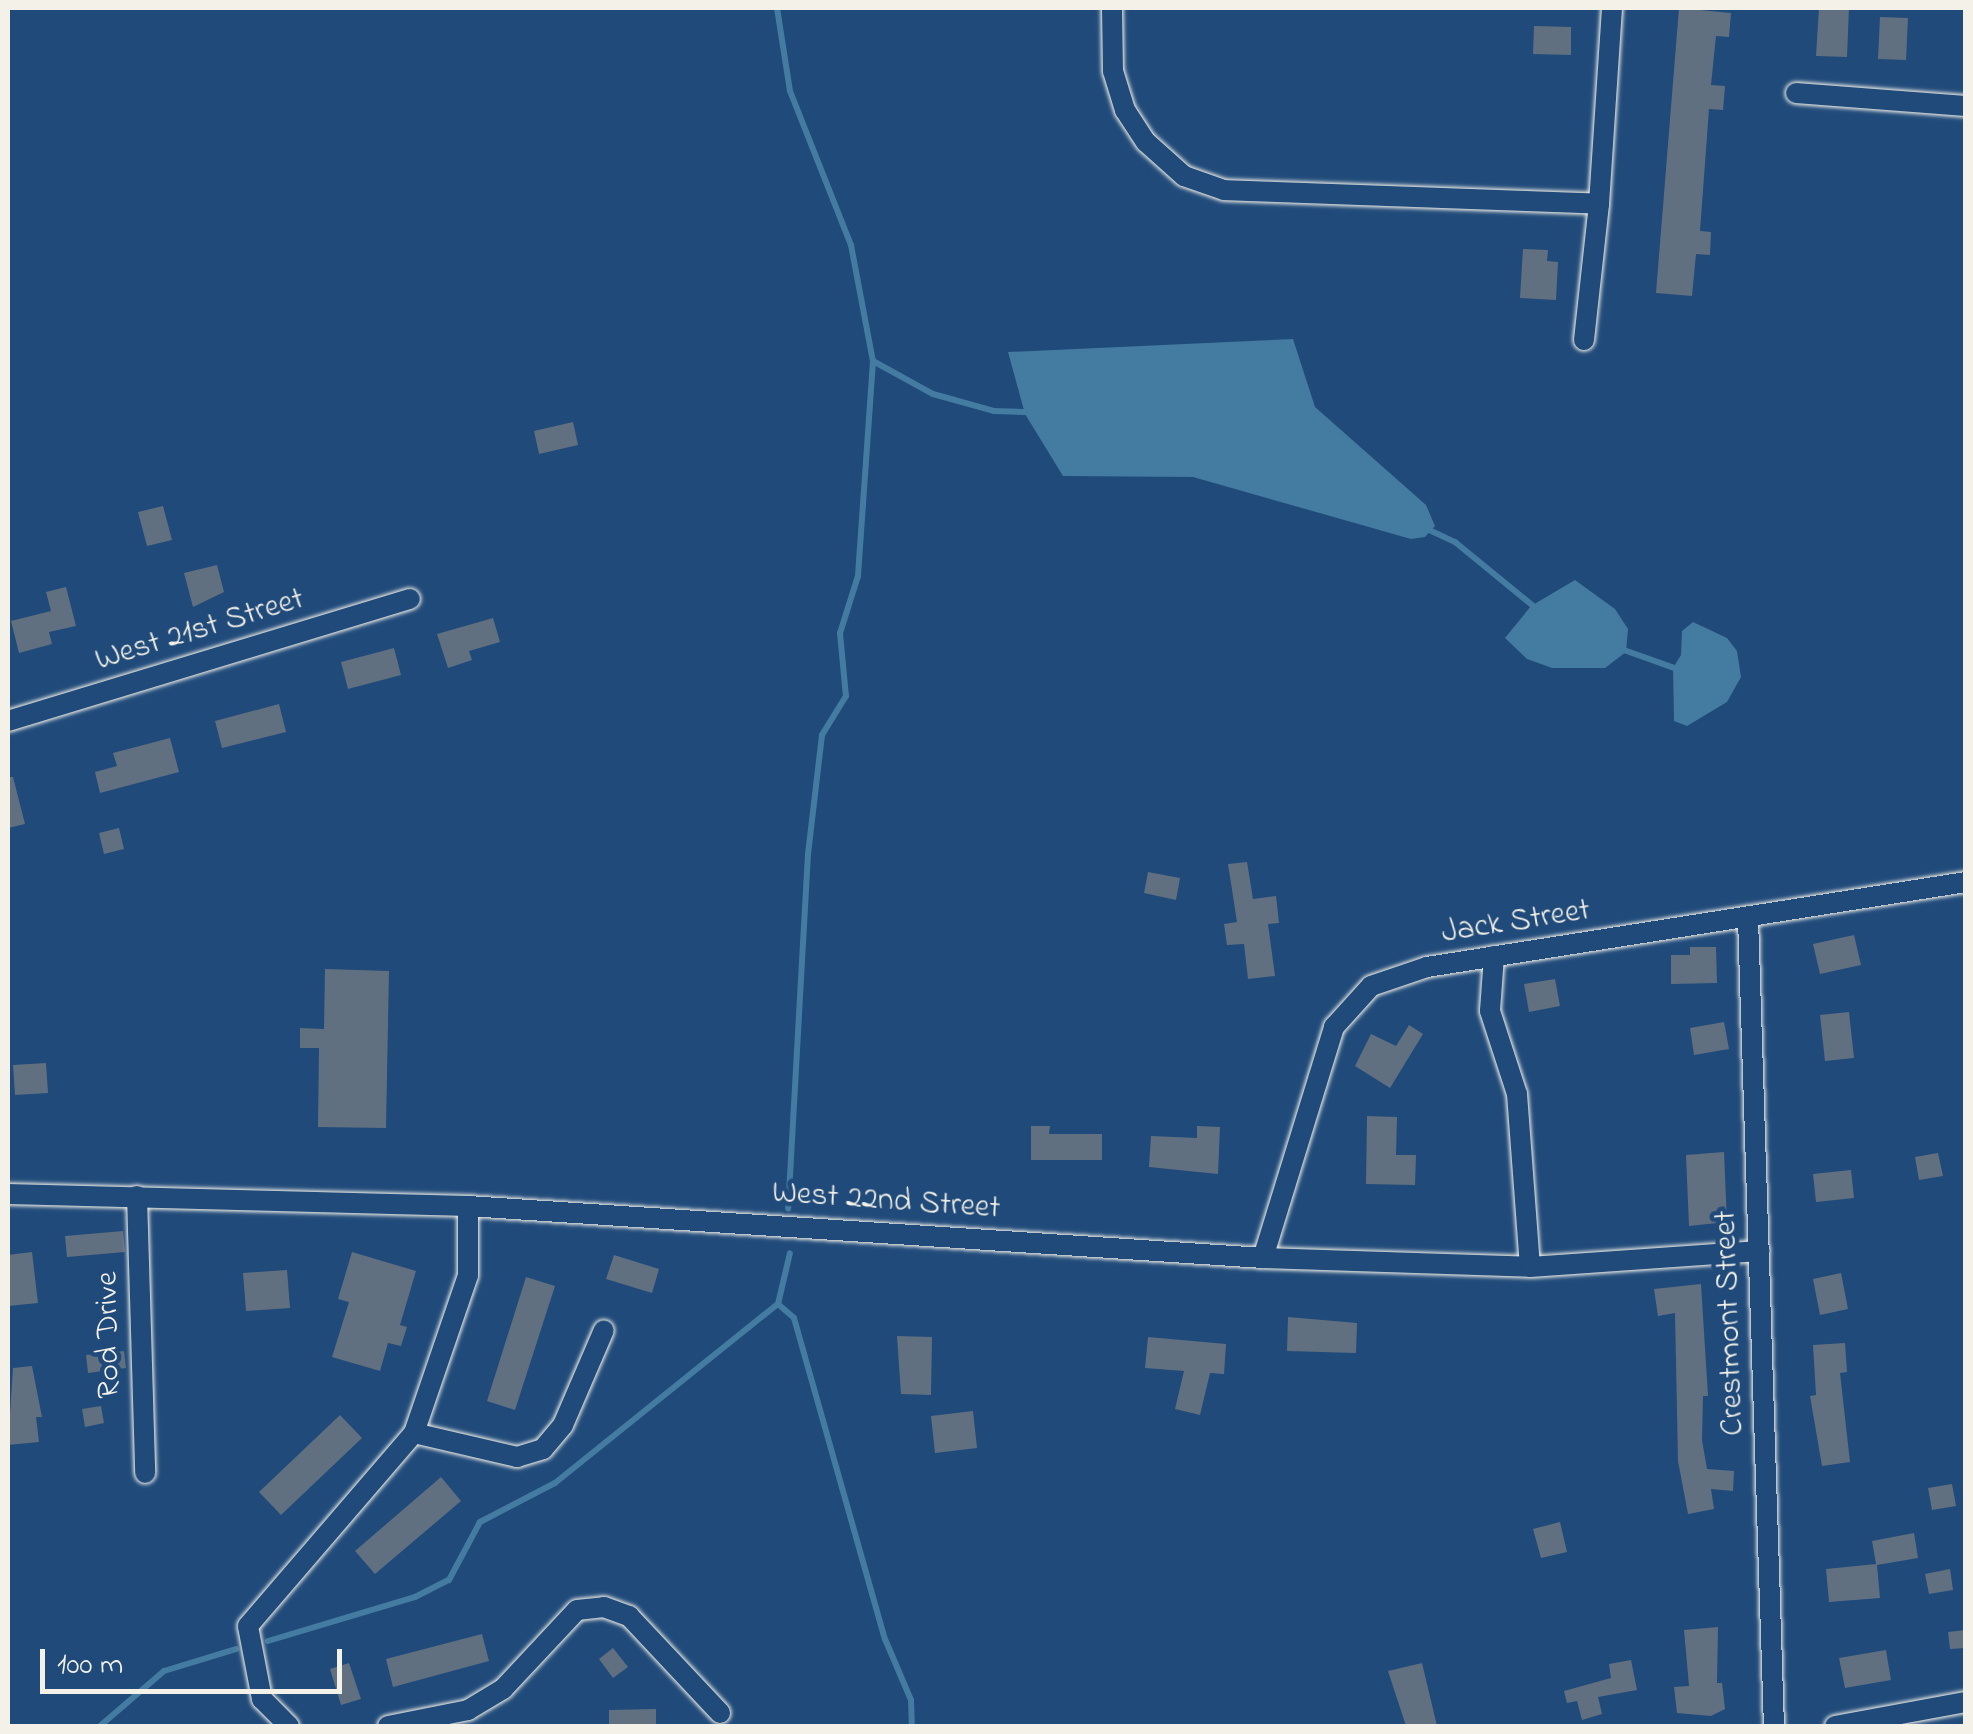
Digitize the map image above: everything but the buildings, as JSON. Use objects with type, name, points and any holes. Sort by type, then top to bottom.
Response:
[{"type":"street","points":[[1112,8],[1113,71],[1125,110],[1146,142],[1184,176],[1224,190],[1599,204]]},
{"type":"street","points":[[1584,340],[1599,204],[1612,8]]},
{"type":"street","points":[[1796,93],[1966,106]]},
{"type":"street","name":"West 21st Street","points":[[8,721],[410,600]]},
{"type":"street","name":"Jack Street","points":[[1263,1258],[1334,1027],[1371,986],[1427,966],[1966,882]]},
{"type":"street","name":"Crestmont Street","points":[[1748,918],[1774,1726]]},
{"type":"street","points":[[1494,956],[1490,1010],[1517,1094],[1530,1267]]},
{"type":"street","name":"West 22nd Street","points":[[8,1194],[468,1206],[1263,1258],[1530,1267],[1759,1251]]},
{"type":"street","name":"Rod Drive","points":[[137,1196],[145,1473]]},
{"type":"street","points":[[289,1726],[262,1699],[248,1626],[414,1434],[468,1275],[468,1206]]},
{"type":"street","points":[[414,1434],[517,1457],[543,1448],[563,1425],[604,1330]]},
{"type":"street","points":[[388,1726],[468,1710],[503,1689],[577,1610],[604,1607],[630,1616],[720,1713]]},
{"type":"street","points":[[1835,1726],[1966,1702]]},
{"type":"water","points":[[1293,339],[1315,407],[1426,505],[1435,526],[1425,537],[1411,539],[1193,477],[1063,476],[1025,414],[1008,352]]},
{"type":"water","points":[[1575,580],[1615,609],[1628,629],[1626,652],[1605,668],[1552,668],[1527,659],[1505,638],[1531,606]]},
{"type":"water","points":[[1693,622],[1727,638],[1737,651],[1741,677],[1727,702],[1687,726],[1674,721],[1673,668],[1681,655],[1682,631]]},
{"type":"waterway","points":[[777,8],[790,91],[851,245],[873,361],[858,576],[840,633],[846,696],[822,735],[808,854],[788,1208]]},
{"type":"waterway","points":[[873,361],[933,394],[994,411],[1031,412]]},
{"type":"waterway","points":[[1427,529],[1455,542],[1537,609]]},
{"type":"waterway","points":[[1621,649],[1680,670]]},
{"type":"waterway","points":[[268,1641],[415,1597],[449,1580],[480,1522],[555,1483],[778,1304],[790,1253]]},
{"type":"waterway","points":[[778,1304],[794,1318],[885,1639],[911,1700],[912,1726]]},
{"type":"waterway","points":[[100,1726],[164,1671],[236,1649]]}]
